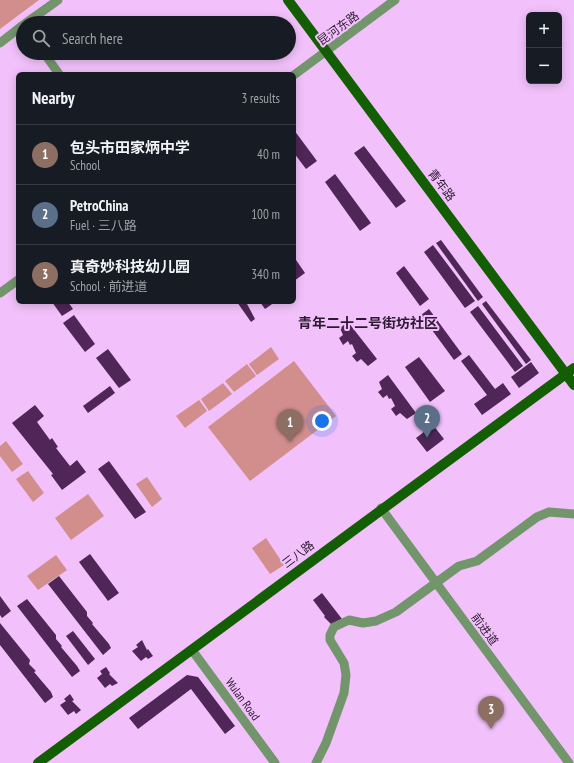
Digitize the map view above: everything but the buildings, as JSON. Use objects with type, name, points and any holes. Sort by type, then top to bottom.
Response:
[{"type":"main road","name":"青年路","points":[[288,0],[570,371],[574,385]]},
{"type":"main road","name":"三八路","points":[[38,763],[381,508],[570,371]]},
{"type":"street","points":[[36,16],[58,0]]},
{"type":"street","name":"昆河东路","points":[[296,74],[396,0]]},
{"type":"street","points":[[0,43],[16,30]]},
{"type":"street","points":[[49,60],[58,72]]},
{"type":"street","points":[[0,293],[16,281]]},
{"type":"street","name":"前进道","points":[[381,508],[569,763]]},
{"type":"street","points":[[316,763],[326,743],[344,693],[346,675],[344,662],[330,640],[330,635],[334,628],[348,620],[363,623],[376,621],[396,612],[437,584],[459,566],[477,561],[537,517],[549,512],[574,514]]},
{"type":"street","name":"Wulan Road","points":[[192,650],[275,763]]},
{"type":"shaded area","points":[[0,0],[39,0],[16,16],[0,29]]},
{"type":"shaded area","points":[[271,347],[279,359],[257,375],[249,364]]},
{"type":"shaded area","points":[[294,361],[336,416],[250,481],[208,427]]},
{"type":"shaded area","points":[[247,364],[256,376],[234,392],[225,381]]},
{"type":"shaded area","points":[[223,383],[232,394],[209,411],[201,399]]},
{"type":"shaded area","points":[[199,400],[207,411],[185,428],[176,416]]},
{"type":"shaded area","points":[[6,441],[23,464],[12,472],[0,456],[0,446]]},
{"type":"shaded area","points":[[28,471],[44,493],[33,502],[16,479]]},
{"type":"shaded area","points":[[147,477],[162,499],[152,507],[136,484]]},
{"type":"shaded area","points":[[88,494],[104,516],[71,540],[55,518]]},
{"type":"shaded area","points":[[266,538],[284,565],[270,574],[252,548]]},
{"type":"shaded area","points":[[56,555],[67,570],[38,590],[27,576]]},
{"type":"place","name":"PetroChina","points":[[427,438]]},
{"type":"place","name":"包头市田家炳中学","points":[[290,442]]},
{"type":"place","name":"真奇妙科技幼儿园","points":[[491,729]]},
{"type":"district","name":"青年二十二号街坊社区","points":[[368,323]]}]
